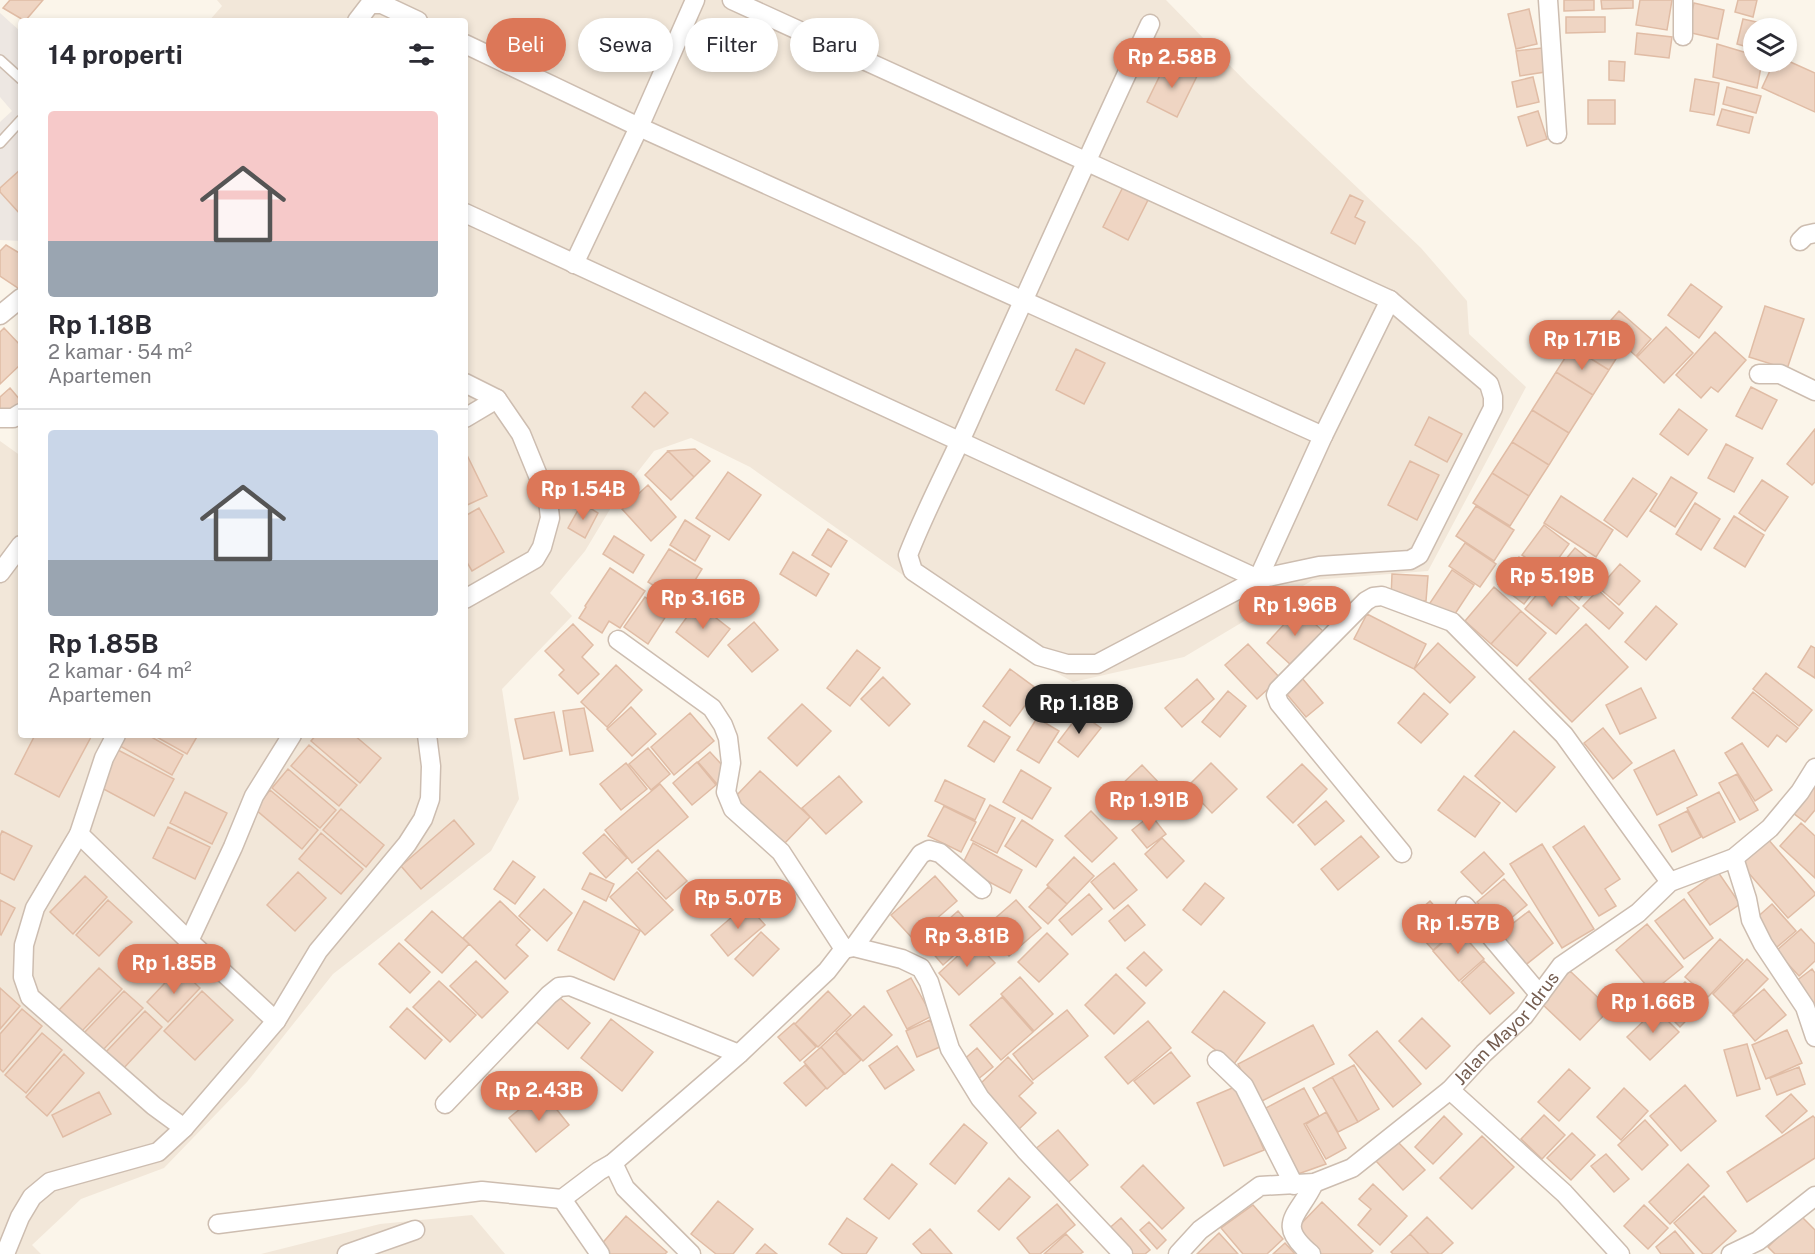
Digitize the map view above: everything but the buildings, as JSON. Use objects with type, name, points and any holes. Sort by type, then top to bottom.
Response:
[{"type":"street","points":[[574,264],[639,127],[695,0]]},
{"type":"street","points":[[732,0],[1086,162],[1390,300],[1489,384],[1493,397],[1493,408],[1419,555],[1410,560],[1319,566],[1258,579],[1097,664],[1067,664],[1039,656],[913,570],[908,555],[916,534],[960,442],[1086,162],[1150,24]]},
{"type":"street","points":[[1548,0],[1557,134]]},
{"type":"street","points":[[1683,0],[1683,36]]},
{"type":"street","points":[[359,18],[370,4],[382,4],[412,18]]},
{"type":"street","points":[[468,45],[639,127],[1323,436]]},
{"type":"street","points":[[468,214],[1258,579]]},
{"type":"street","points":[[0,315],[18,300]]},
{"type":"street","points":[[1258,579],[1323,436],[1390,300]]},
{"type":"street","points":[[1759,374],[1780,374],[1815,391]]},
{"type":"street","points":[[468,384],[497,399],[521,434],[548,500],[550,518],[542,547],[535,559],[468,596]]},
{"type":"street","points":[[468,416],[497,399]]},
{"type":"street","points":[[0,418],[13,418],[18,415]]},
{"type":"street","points":[[0,573],[18,549]]},
{"type":"street","points":[[1402,853],[1279,703],[1276,695],[1278,690],[1366,601],[1382,596],[1452,622],[1564,735],[1670,882]]},
{"type":"street","points":[[618,640],[712,708],[728,738],[731,763],[726,792],[733,809],[781,852],[849,948],[902,959],[921,968],[929,982],[950,1049],[980,1098],[1026,1151],[1123,1254]]},
{"type":"street","points":[[114,738],[104,758],[79,834],[35,908],[24,945],[22,977],[30,998],[154,1106],[184,1128]]},
{"type":"street","points":[[189,941],[254,796],[290,738]]},
{"type":"street","points":[[2,1254],[32,1197],[50,1182],[158,1152],[184,1128],[276,1021],[318,951],[407,844],[423,819],[430,799],[431,766],[427,738]]},
{"type":"street","name":"Jalan Mayor Idrus","points":[[1178,1254],[1200,1230],[1260,1186],[1314,1183],[1352,1168],[1450,1090],[1484,1053],[1524,1016],[1561,966],[1638,912],[1670,882],[1734,858],[1770,828],[1800,792],[1815,768]]},
{"type":"street","points":[[79,834],[189,941],[276,1021]]},
{"type":"street","points":[[218,1224],[482,1191],[562,1199],[613,1163],[739,1053],[827,971],[849,948],[921,854],[929,850],[940,853],[982,889]]},
{"type":"street","points":[[1734,858],[1751,920],[1763,944],[1804,1007],[1815,1036]]},
{"type":"street","points":[[1465,906],[1540,994]]},
{"type":"street","points":[[445,1104],[559,987],[570,986],[739,1053]]},
{"type":"street","points":[[1217,1060],[1244,1086],[1294,1185]]},
{"type":"street","points":[[1450,1090],[1564,1193],[1620,1254]]},
{"type":"street","points":[[613,1163],[625,1188],[691,1254]]},
{"type":"street","points":[[1311,1254],[1299,1244],[1291,1230],[1292,1218],[1307,1200],[1314,1183]]},
{"type":"street","points":[[1731,1254],[1758,1241],[1815,1196]]},
{"type":"street","points":[[562,1199],[600,1254]]},
{"type":"street","points":[[347,1254],[415,1230]]},
{"type":"lane","points":[[0,60],[18,76]]},
{"type":"lane","points":[[0,143],[18,123]]},
{"type":"shaded area","points":[[217,0],[1166,0],[1248,84],[1421,248],[1467,301],[1469,334],[1526,387],[1428,571],[1313,580],[1184,657],[1073,682],[982,631],[750,467],[691,438],[654,451],[615,501],[585,551],[550,593],[572,616],[502,689],[519,799],[491,851],[333,974],[247,1082],[164,1168],[81,1199],[32,1245],[41,1254],[0,1254],[0,441],[18,454],[18,738],[468,738],[468,18],[212,18],[222,6]]},
{"type":"shaded area","points":[[0,13],[18,29],[18,241],[0,240],[0,122],[12,111],[0,97]]},
{"type":"shaded area","points":[[472,1215],[505,1254],[261,1254],[380,1224]]}]
